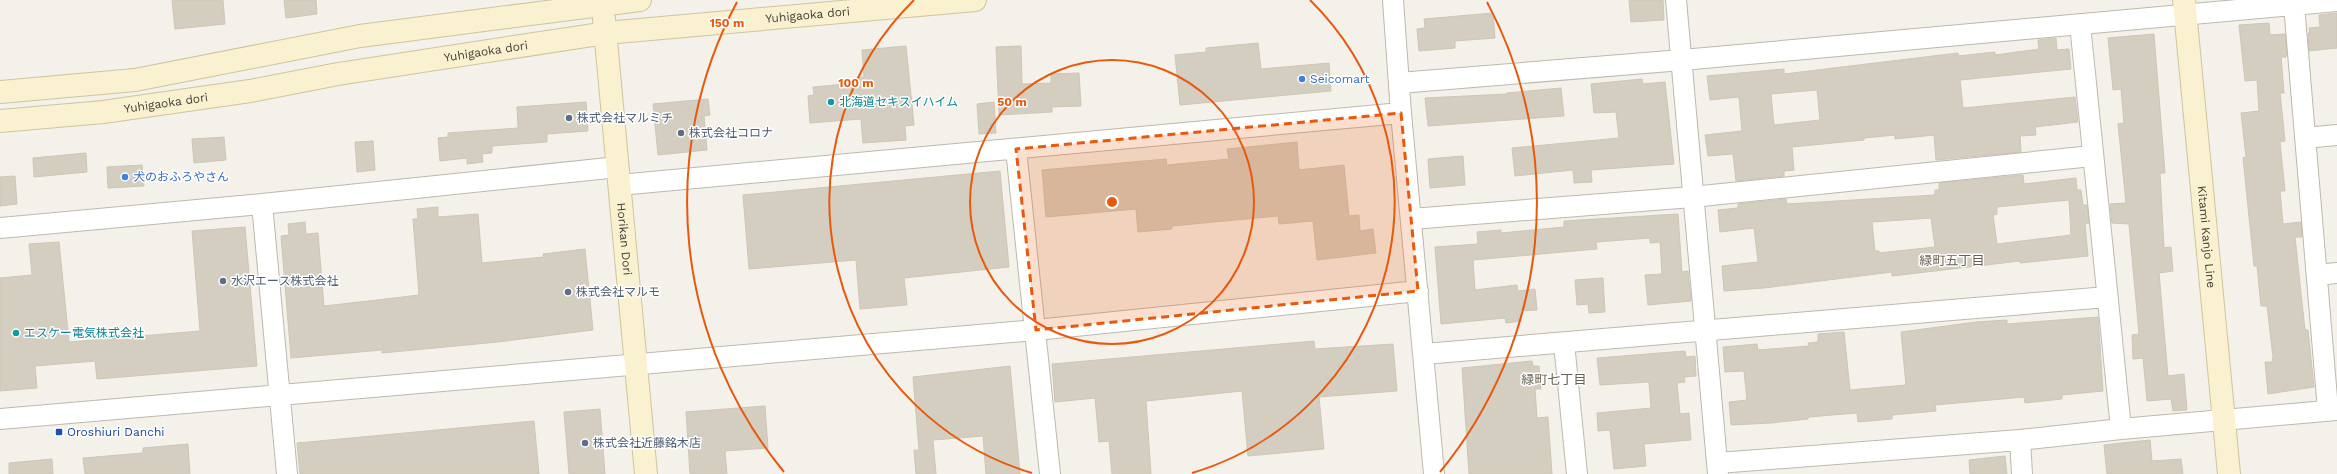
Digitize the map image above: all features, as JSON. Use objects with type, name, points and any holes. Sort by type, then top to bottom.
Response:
[{"type":"street","points":[[0,92],[135,80],[360,36],[603,2],[640,0]]},
{"type":"street","name":"Yuhigaoka dori","points":[[0,121],[102,112],[250,91],[338,74],[606,33],[975,0]]},
{"type":"street","points":[[1394,0],[1401,113],[1424,354],[1432,474]]},
{"type":"street","points":[[1676,0],[1692,197],[1718,469],[2121,429],[2225,421],[2333,410],[2317,275],[2294,5]]},
{"type":"street","points":[[1399,83],[1682,60],[2080,24],[2185,7],[2294,5],[2337,1]]},
{"type":"street","name":"Horikan Dori","points":[[603,2],[646,474]]},
{"type":"street","name":"Kitami Kanjo Line","points":[[2185,7],[2230,474]]},
{"type":"street","points":[[2080,24],[2092,156],[2121,429]]},
{"type":"street","points":[[0,228],[262,204],[618,176],[1016,150],[1401,113]]},
{"type":"street","points":[[2305,138],[2337,135]]},
{"type":"street","points":[[1016,150],[1050,474]]},
{"type":"street","points":[[1411,219],[1692,197],[2092,156]]},
{"type":"street","points":[[262,204],[287,474]]},
{"type":"street","points":[[2317,275],[2337,273]]},
{"type":"street","points":[[0,419],[636,363],[1036,330],[1418,291]]},
{"type":"street","points":[[1424,354],[1705,332],[2107,297]]},
{"type":"street","points":[[1564,343],[1577,474]]},
{"type":"street","points":[[2020,440],[2022,474]]},
{"type":"highlighted area","points":[[1401,113],[1418,291],[1036,330],[1016,149]]},
{"type":"building","points":[[172,0],[223,0],[225,24],[175,29]]},
{"type":"building","points":[[284,0],[316,0],[317,14],[286,18]]},
{"type":"building","points":[[1629,0],[1663,0],[1664,20],[1631,22]]},
{"type":"building","points":[[1493,13],[1495,38],[1455,41],[1455,48],[1419,51],[1417,29],[1425,28],[1424,19]]},
{"type":"building","points":[[2337,13],[2337,48],[2309,51],[2309,28],[2320,27],[2319,15]]},
{"type":"building","points":[[2269,23],[2270,35],[2285,34],[2287,54],[2286,57],[2281,57],[2284,93],[2280,93],[2285,141],[2280,142],[2285,191],[2280,191],[2283,224],[2301,222],[2302,237],[2295,237],[2305,330],[2308,330],[2314,387],[2268,394],[2265,362],[2272,362],[2273,357],[2267,306],[2261,306],[2257,266],[2254,266],[2243,158],[2246,157],[2241,113],[2259,111],[2257,80],[2245,81],[2239,25]]},
{"type":"building","points":[[2154,34],[2165,173],[2160,173],[2164,248],[2171,247],[2173,271],[2159,273],[2168,376],[2184,374],[2187,410],[2173,411],[2171,399],[2147,401],[2143,358],[2133,359],[2132,335],[2139,334],[2129,224],[2112,223],[2110,204],[2126,203],[2118,124],[2124,123],[2121,89],[2113,90],[2108,38]]},
{"type":"building","points":[[2056,38],[2057,50],[2069,49],[2071,69],[1960,80],[1963,108],[2075,97],[2078,122],[2035,127],[2036,135],[2020,136],[2021,152],[1936,160],[1934,135],[1895,139],[1895,135],[1864,138],[1864,140],[1792,147],[1794,170],[1784,171],[1784,176],[1736,181],[1733,154],[1708,156],[1705,135],[1742,131],[1739,97],[1710,100],[1707,76],[1784,69],[1784,74],[1958,53],[1958,56],[1995,52],[1995,55],[2039,49],[2038,40]],"holes":[[[1817,90],[1820,120],[1774,125],[1771,94]]]},
{"type":"building","points":[[1258,43],[1261,69],[1329,63],[1331,91],[1180,105],[1175,55],[1206,52],[1206,48]]},
{"type":"building","points":[[906,46],[914,125],[905,126],[906,140],[863,143],[861,119],[810,123],[808,96],[814,95],[813,87],[858,83],[857,77],[864,77],[862,50]]},
{"type":"building","points":[[1021,46],[1022,84],[1051,83],[1051,74],[1079,73],[1081,106],[1052,107],[1052,112],[999,115],[996,47]]},
{"type":"building","points":[[1642,79],[1643,84],[1665,82],[1674,164],[1591,170],[1592,182],[1574,183],[1573,170],[1515,176],[1512,148],[1619,138],[1616,112],[1594,113],[1591,84]]},
{"type":"building","points":[[1561,88],[1564,116],[1428,126],[1425,98],[1507,94]]},
{"type":"building","name":"株式会社コロナ","points":[[708,99],[710,115],[704,116],[707,150],[658,155],[653,104]]},
{"type":"building","points":[[586,102],[588,131],[547,134],[547,142],[492,146],[492,153],[482,154],[483,162],[467,164],[467,158],[440,161],[438,138],[448,137],[448,133],[518,128],[517,107]]},
{"type":"building","points":[[994,102],[996,133],[979,134],[977,104]]},
{"type":"building","points":[[224,137],[226,160],[194,163],[192,139]]},
{"type":"building","points":[[373,141],[375,170],[357,172],[355,142]]},
{"type":"building","points":[[1297,142],[1299,170],[1344,165],[1349,216],[1359,215],[1360,231],[1373,229],[1376,253],[1317,260],[1313,221],[1279,224],[1278,216],[1172,226],[1172,229],[1138,232],[1136,209],[1046,217],[1042,170],[1166,159],[1167,165],[1229,159],[1227,149]]},
{"type":"building","points":[[86,153],[87,172],[34,177],[33,158]]},
{"type":"building","points":[[1463,156],[1465,185],[1430,188],[1428,159]]},
{"type":"building","name":"犬のおふろやさん","points":[[142,165],[144,186],[108,188],[107,167]]},
{"type":"building","points":[[1000,171],[1009,267],[904,278],[907,305],[860,309],[856,260],[749,269],[743,195]]},
{"type":"building","points":[[2023,175],[2024,184],[2076,178],[2077,190],[2081,190],[2083,205],[2087,205],[2089,223],[2085,224],[2088,256],[2020,263],[2020,261],[1892,276],[1892,272],[1764,288],[1724,291],[1722,266],[1758,262],[1754,228],[1720,232],[1718,210],[1738,208],[1738,204],[1786,199],[1787,204],[1935,195],[1935,190],[1939,190],[1939,183]],"holes":[[[2069,200],[2071,235],[1997,244],[1993,215],[1997,214],[1997,207]],[[1931,218],[1935,247],[1879,253],[1879,251],[1875,251],[1872,222]]]},
{"type":"building","points":[[15,176],[17,204],[0,206],[0,177]]},
{"type":"building","points":[[438,207],[438,217],[478,214],[482,263],[544,257],[543,254],[585,249],[593,330],[498,342],[382,353],[382,350],[291,358],[281,236],[289,235],[288,224],[305,222],[306,234],[318,233],[324,306],[377,300],[419,295],[413,219],[418,219],[417,209]]},
{"type":"building","points":[[1678,214],[1682,272],[1688,271],[1691,301],[1648,305],[1645,275],[1662,274],[1660,242],[1650,243],[1650,238],[1596,242],[1597,249],[1473,260],[1475,290],[1517,285],[1518,291],[1535,289],[1537,310],[1520,311],[1521,321],[1506,323],[1505,318],[1441,324],[1435,247],[1478,244],[1477,232],[1501,230],[1501,233],[1564,227],[1564,221]]},
{"type":"building","points":[[245,227],[257,366],[97,379],[95,361],[35,366],[37,388],[0,391],[0,278],[32,275],[29,244],[59,242],[69,342],[200,331],[192,231]]},
{"type":"building","points":[[1603,278],[1605,312],[1589,313],[1588,304],[1577,305],[1575,280]]},
{"type":"building","points":[[2098,317],[2103,391],[2062,395],[2062,399],[2025,403],[2024,397],[1935,405],[1936,411],[1892,415],[1892,419],[1858,422],[1857,413],[1808,417],[1808,419],[1771,423],[1731,425],[1729,402],[1747,400],[1744,371],[1725,372],[1723,347],[1757,344],[1758,350],[1809,346],[1808,343],[1818,342],[1818,334],[1844,332],[1850,390],[1906,385],[1901,332],[1976,322],[2007,320],[2007,324]]},
{"type":"building","points":[[1314,341],[1315,349],[1393,344],[1397,391],[1319,397],[1324,449],[1248,456],[1242,391],[1146,401],[1151,474],[1112,474],[1109,441],[1099,442],[1095,398],[1055,402],[1052,364]]},
{"type":"building","points":[[1685,351],[1686,357],[1695,356],[1696,376],[1684,377],[1685,382],[1677,383],[1680,414],[1689,413],[1691,440],[1644,444],[1646,466],[1614,469],[1610,430],[1598,431],[1597,413],[1651,408],[1649,382],[1600,385],[1597,358]]},
{"type":"building","points":[[1532,361],[1533,366],[1539,366],[1541,389],[1535,389],[1537,418],[1548,417],[1552,474],[1469,474],[1462,368]]},
{"type":"building","points":[[1010,366],[1020,474],[986,474],[983,436],[933,440],[936,474],[916,474],[914,450],[919,450],[913,377]]},
{"type":"building","points":[[765,406],[768,448],[725,451],[727,474],[690,474],[686,412]]},
{"type":"building","name":"株式会社近藤銘木店","points":[[600,409],[605,474],[569,474],[564,412]]},
{"type":"building","points":[[534,421],[539,474],[300,474],[297,443]]},
{"type":"building","points":[[2150,440],[2152,461],[2181,459],[2183,474],[2107,474],[2104,445]]},
{"type":"building","points":[[188,444],[190,474],[85,474],[83,458],[143,453],[143,448]]},
{"type":"building","points":[[2005,456],[2007,474],[1970,474],[1969,460]]},
{"type":"building","points":[[52,459],[53,474],[9,474],[9,463]]},
{"type":"place","name":"Seicomart","points":[[1302,79]]},
{"type":"place","name":"北海道セキスイハイム","points":[[831,102]]},
{"type":"place","name":"株式会社マルミチ","points":[[569,118]]},
{"type":"place","name":"株式会社コロナ","points":[[681,133]]},
{"type":"place","name":"犬のおふろやさん","points":[[125,177]]},
{"type":"place","name":"水沢エース株式会社","points":[[223,281]]},
{"type":"place","name":"株式会社マルモ","points":[[568,292]]},
{"type":"place","name":"エスケー電気株式会社","points":[[16,333]]},
{"type":"place","name":"Oroshiuri Danchi","points":[[59,432]]},
{"type":"place","name":"株式会社近藤銘木店","points":[[585,443]]},
{"type":"district","name":"緑町五丁目","points":[[1952,260]]},
{"type":"district","name":"緑町七丁目","points":[[1554,379]]}]
